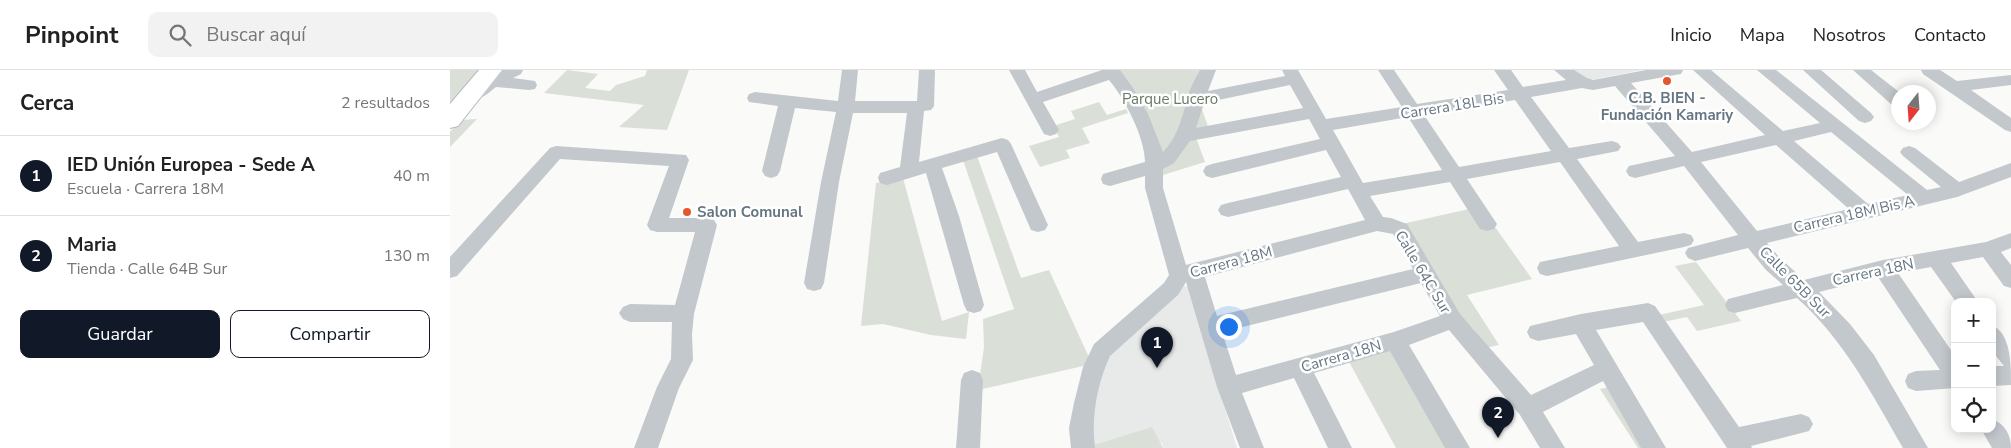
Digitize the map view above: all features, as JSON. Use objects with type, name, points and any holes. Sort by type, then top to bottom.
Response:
[{"type":"highway","points":[[450,120],[466,100],[492,76]]},
{"type":"street","points":[[492,76],[515,70]]},
{"type":"street","points":[[814,283],[830,182],[846,107],[850,70]]},
{"type":"street","points":[[909,172],[927,70]]},
{"type":"street","points":[[1017,70],[1050,130]]},
{"type":"street","points":[[1110,179],[1154,166],[1168,159],[1182,137],[1194,107],[1195,99],[1208,70]]},
{"type":"street","points":[[1386,70],[1488,224]]},
{"type":"street","points":[[1502,70],[1633,250]]},
{"type":"street","points":[[1562,70],[1582,83]]},
{"type":"street","name":"Carrera 18L Bis","points":[[1182,137],[1222,128],[1414,112],[1582,83],[1597,85],[1675,70]]},
{"type":"street","points":[[1701,70],[1865,212]]},
{"type":"street","points":[[1765,70],[1924,198]]},
{"type":"street","points":[[1810,70],[1865,117]]},
{"type":"street","points":[[1860,70],[1891,95]]},
{"type":"street","points":[[1929,70],[2007,120]]},
{"type":"street","points":[[1033,99],[1112,72],[1139,114],[1154,153],[1154,188],[1186,274],[1210,326],[1228,387],[1252,448]]},
{"type":"street","points":[[1195,99],[1292,74]]},
{"type":"street","name":"Calle 64C Sur","points":[[1292,74],[1329,143],[1377,224],[1398,227],[1453,320],[1528,408],[1553,448]]},
{"type":"street","points":[[492,76],[529,85]]},
{"type":"street","points":[[1955,87],[2011,80]]},
{"type":"street","name":"Calle 65B Sur","points":[[1620,81],[1687,158],[1773,264],[1837,325],[1866,362],[1916,448]]},
{"type":"street","points":[[755,98],[846,107],[920,107]]},
{"type":"street","points":[[771,171],[788,102]]},
{"type":"street","points":[[1635,171],[1833,126]]},
{"type":"street","points":[[1212,171],[1329,143]]},
{"type":"street","points":[[887,178],[1002,144],[1038,225]]},
{"type":"street","points":[[1228,210],[1355,186],[1456,174],[1612,147]]},
{"type":"street","points":[[450,270],[556,152],[680,160],[657,225],[707,225],[683,314],[682,360],[668,387],[646,448]]},
{"type":"street","points":[[1909,152],[1957,190]]},
{"type":"street","points":[[932,165],[949,216],[974,305]]},
{"type":"street","name":"Carrera 18M Bis A","points":[[1547,268],[1633,250],[1690,246],[1753,238],[1957,190],[2011,170]]},
{"type":"street","name":"Carrera 18M","points":[[1083,448],[1082,421],[1094,367],[1102,350],[1186,274],[1377,224]]},
{"type":"street","name":"Carrera 18N","points":[[1734,306],[1883,268],[1988,249],[2011,240]]},
{"type":"street","points":[[1988,249],[2011,280]]},
{"type":"street","points":[[1936,259],[1965,298]]},
{"type":"street","points":[[1883,268],[1951,368]]},
{"type":"street","points":[[1210,326],[1426,274]]},
{"type":"street","points":[[1538,332],[1648,312],[1737,443],[1801,424]]},
{"type":"street","points":[[630,314],[683,314]]},
{"type":"street","name":"Carrera 18N","points":[[1228,387],[1395,341],[1453,320]]},
{"type":"street","points":[[1581,323],[1654,448]]},
{"type":"street","points":[[1996,339],[2011,359]]},
{"type":"street","points":[[1395,341],[1458,448]]},
{"type":"street","points":[[1300,368],[1340,448]]},
{"type":"street","points":[[1528,408],[1607,369]]},
{"type":"street","points":[[1996,376],[2011,375]]},
{"type":"street","points":[[1916,381],[1951,378]]},
{"type":"street","points":[[968,448],[972,380]]},
{"type":"street","points":[[1995,433],[2005,448]]},
{"type":"shaded area","points":[[1571,70],[1642,70],[1591,80]]},
{"type":"shaded area","points":[[1182,285],[1188,287],[1237,448],[1163,448],[1162,443],[1088,447],[1087,421],[1104,362],[1112,352],[1164,308]]},
{"type":"green space","points":[[450,70],[482,70],[450,109]]},
{"type":"green space","points":[[567,70],[598,74],[585,88],[610,91],[616,85],[645,76],[647,70],[689,70],[667,130],[619,127],[644,105],[544,93]]},
{"type":"green space","name":"Parque Lucero","points":[[1118,70],[1209,70],[1198,98],[1210,132],[1195,135],[1205,162],[1163,175],[1161,154]]},
{"type":"green space","points":[[1099,102],[1107,115],[1126,109],[1128,113],[1082,128],[1090,143],[1066,150],[1070,158],[1040,167],[1029,146],[1059,137],[1053,126],[1075,119],[1071,111]]},
{"type":"green space","points":[[477,119],[450,147],[450,132],[460,120]]},
{"type":"green space","points":[[977,156],[1021,278],[1049,270],[1092,364],[978,390],[984,347],[983,319],[1014,309],[963,160]]},
{"type":"green space","points":[[903,178],[942,321],[969,312],[966,339],[931,335],[883,324],[861,326],[876,183]]},
{"type":"green space","points":[[1469,209],[1483,230],[1495,227],[1532,279],[1467,295],[1499,345],[1485,348],[1473,328],[1454,314],[1402,224]]},
{"type":"green space","points":[[1696,262],[1741,321],[1697,331],[1687,317],[1663,322],[1659,315],[1704,305],[1675,266]]},
{"type":"green space","points":[[1390,346],[1449,448],[1396,448],[1348,360]]},
{"type":"green space","points":[[1610,387],[1647,448],[1638,448],[1600,389]]},
{"type":"green space","points":[[1152,427],[1163,448],[1088,448],[1088,447]]},
{"type":"place","name":"C.B. BIEN - Fundación Kamariy","points":[[1667,81]]},
{"type":"place","name":"Salon Comunal","points":[[687,212]]},
{"type":"place","name":"IED Unión Europea - Sede A","points":[[1157,368]]},
{"type":"place","name":"Maria","points":[[1498,438]]}]
